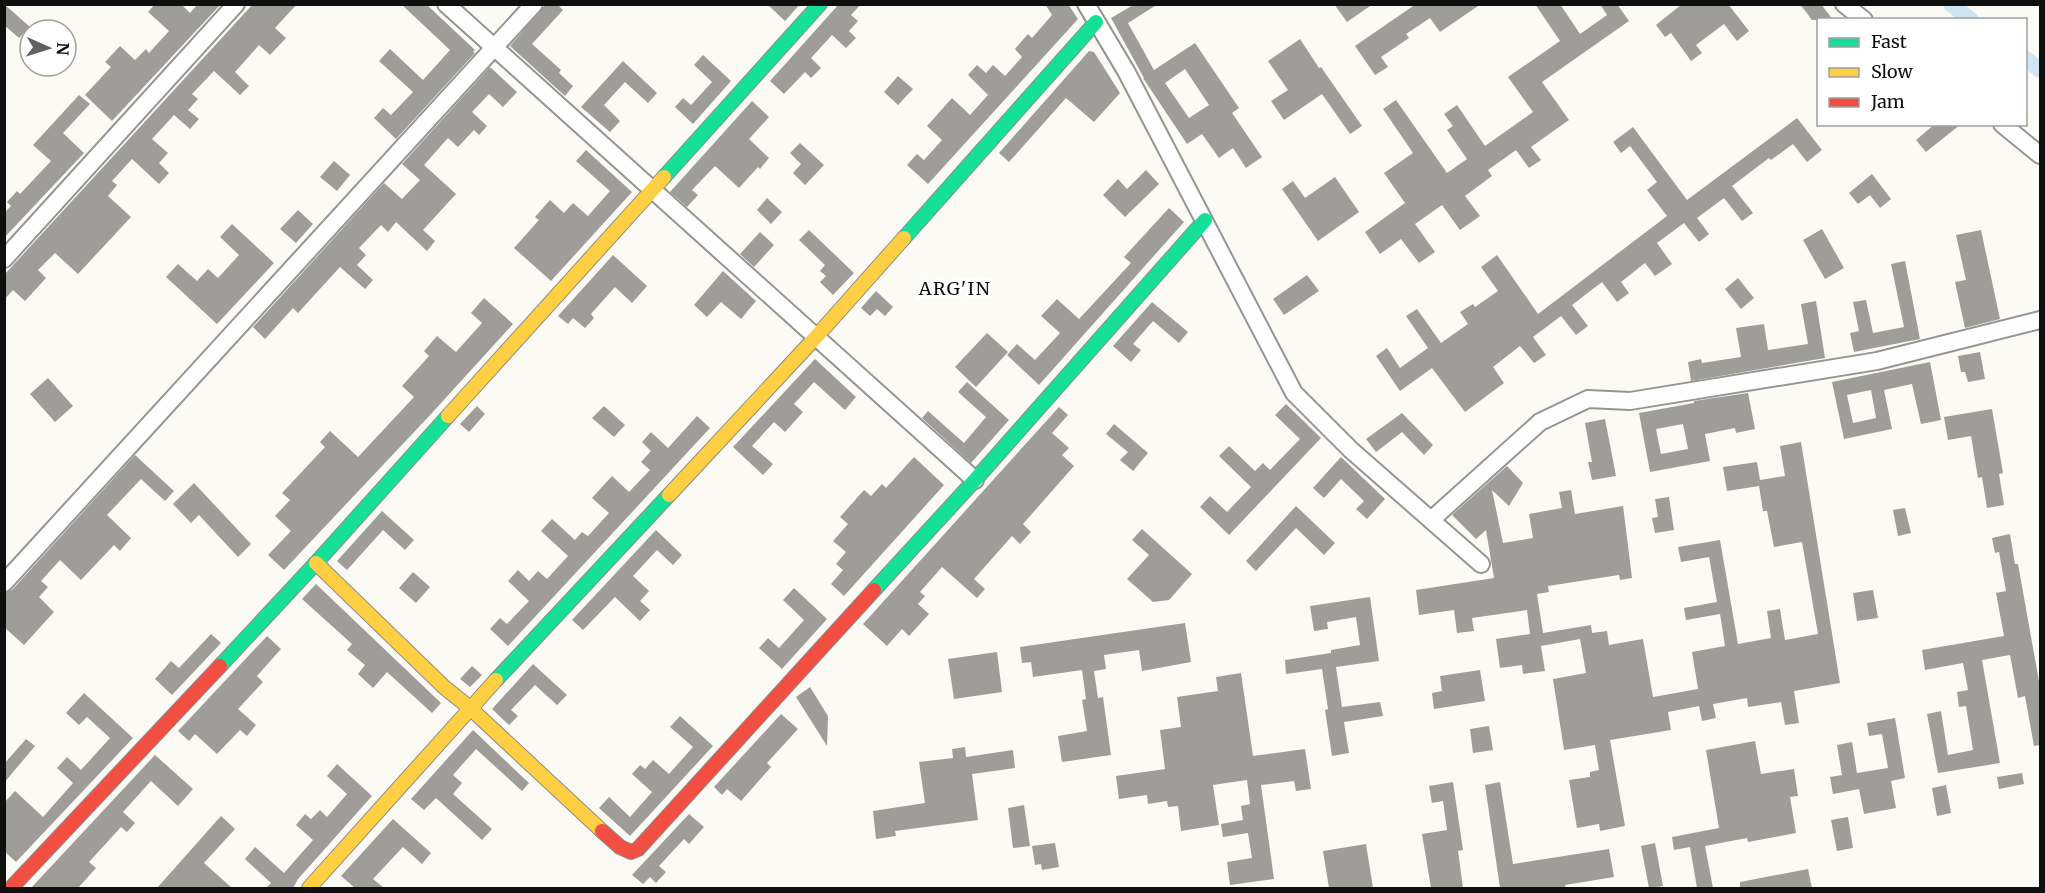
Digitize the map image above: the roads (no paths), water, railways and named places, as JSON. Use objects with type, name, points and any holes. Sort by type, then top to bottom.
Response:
[{"type":"street","points":[[4,259],[236,4]]},
{"type":"street","points":[[446,4],[493,49],[975,480]]},
{"type":"street","points":[[4,583],[534,4]]},
{"type":"street","points":[[11,888],[316,563],[820,4]]},
{"type":"street","points":[[1086,4],[1126,71],[1294,393],[1351,450],[1481,564]]},
{"type":"street","points":[[1844,4],[1862,18]]},
{"type":"street","points":[[309,888],[470,708],[816,337],[1096,22]]},
{"type":"street","points":[[2004,126],[2040,155]]},
{"type":"street","points":[[316,563],[444,687],[470,708],[620,847],[631,852],[638,849],[975,480],[1205,220]]},
{"type":"street","points":[[1431,520],[1540,422],[1588,399],[1630,401],[1877,361],[2040,320]]},
{"type":"waterway","points":[[1951,4],[1968,18]]},
{"type":"waterway","points":[[2027,60],[2040,70]]},
{"type":"district","name":"ARG'IN","points":[[955,288]]}]
